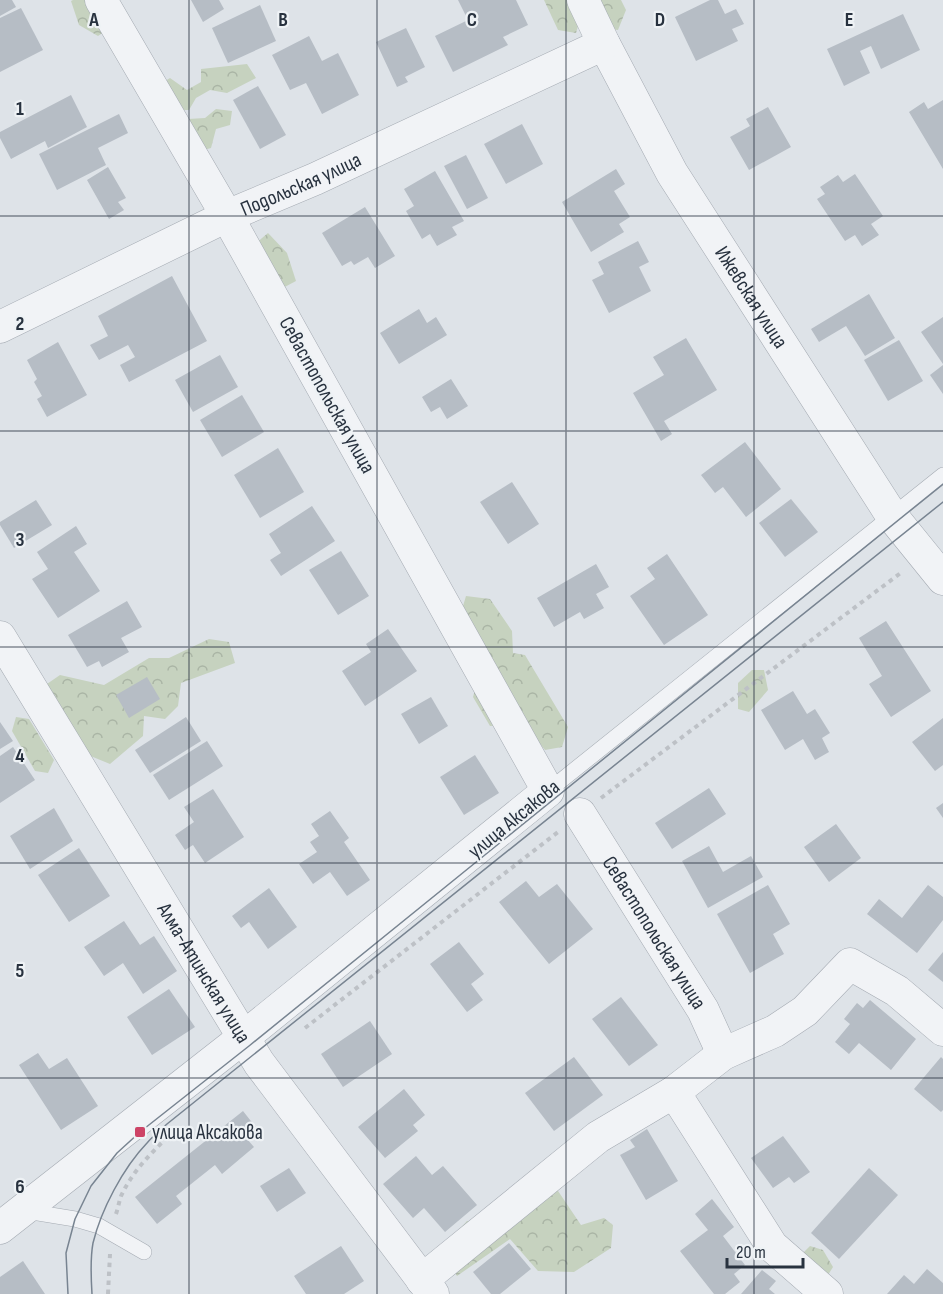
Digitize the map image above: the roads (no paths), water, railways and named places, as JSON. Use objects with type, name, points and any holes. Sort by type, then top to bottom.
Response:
[{"type":"street","name":"Севастопольская улица","points":[[101,0],[227,216],[548,791]]},
{"type":"street","name":"Ижевская улица","points":[[583,0],[672,173],[892,516],[933,567]]},
{"type":"street","name":"Подольская улица","points":[[0,327],[227,216],[315,179],[604,44]]},
{"type":"street","name":"Алма-Атинская улица","points":[[0,636],[259,1063],[428,1287]]},
{"type":"street","name":"улица Аксакова","points":[[11,1219],[244,1037],[548,791]]},
{"type":"street","name":"Севастопольская улица","points":[[579,814],[703,1010],[723,1054]]},
{"type":"street","points":[[428,1287],[598,1137],[674,1092],[723,1054],[775,1031],[805,1011],[850,964],[897,991],[943,1030]]},
{"type":"street","points":[[674,1092],[772,1246],[827,1294]]},
{"type":"lane","name":"улица Аксакова","points":[[548,791],[943,475]]},
{"type":"lane","points":[[11,1219],[75,1219],[99,1226],[144,1252]]},
{"type":"tram line","points":[[68,1294],[66,1253],[75,1219],[91,1186],[117,1153],[140,1132],[943,484]]},
{"type":"tram line","points":[[92,1294],[92,1249],[101,1217],[130,1165],[157,1133],[943,502]]},
{"type":"place","name":"улица Аксакова","points":[[140,1132]]}]
